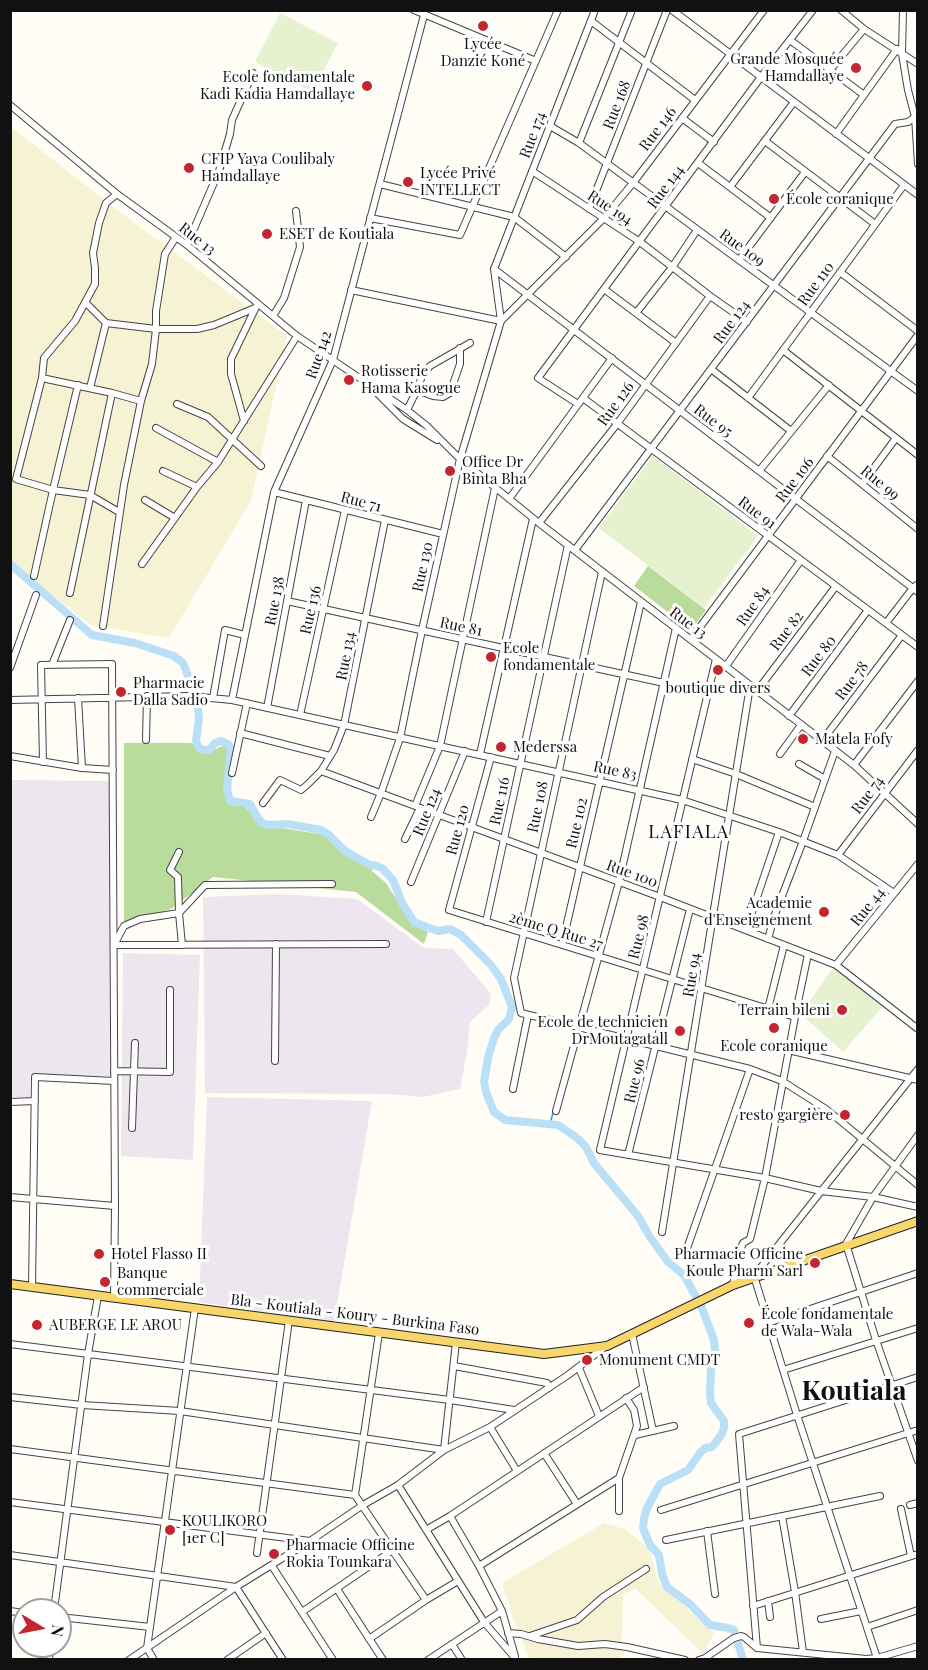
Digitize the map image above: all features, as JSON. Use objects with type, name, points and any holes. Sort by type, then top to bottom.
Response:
[{"type":"main road","name":"Bla - Koutiala - Koury - Burkina Faso","points":[[10,1284],[544,1354],[607,1346],[705,1297],[754,1276],[918,1221]]},
{"type":"street","points":[[414,10],[536,61]]},
{"type":"street","points":[[370,218],[460,235],[558,10]]},
{"type":"street","name":"Rue 174","points":[[494,269],[595,10]]},
{"type":"street","points":[[579,143],[632,10]]},
{"type":"street","name":"Rue 168","points":[[589,209],[667,10]]},
{"type":"street","points":[[672,10],[918,195]]},
{"type":"street","name":"Rue 144","points":[[538,378],[813,10]]},
{"type":"street","points":[[841,10],[864,29],[918,64]]},
{"type":"street","points":[[903,10],[900,52],[916,118],[918,164]]},
{"type":"street","name":"Rue 146","points":[[501,321],[604,218],[731,55],[760,12]]},
{"type":"street","name":"Rue 142","points":[[232,700],[274,492],[333,360],[424,15]]},
{"type":"street","points":[[591,21],[696,100]]},
{"type":"street","points":[[830,70],[864,29]]},
{"type":"street","points":[[790,40],[864,95]]},
{"type":"street","points":[[836,134],[864,95],[900,52]]},
{"type":"street","points":[[187,245],[219,171],[232,120],[253,73]]},
{"type":"street","points":[[730,187],[794,102]]},
{"type":"street","name":"Rue 13","points":[[10,105],[117,194],[187,245],[256,306],[407,410],[427,426],[460,459],[533,519],[854,765],[917,822]]},
{"type":"street","points":[[682,118],[714,142]]},
{"type":"street","name":"Rue 124","points":[[575,550],[895,124],[916,118]]},
{"type":"street","name":"Rue 109","points":[[550,126],[579,143],[918,392]]},
{"type":"street","points":[[765,141],[875,224]]},
{"type":"street","points":[[698,163],[771,218]]},
{"type":"street","name":"Rue 194","points":[[532,171],[640,242],[747,322]]},
{"type":"street","points":[[739,260],[805,172]]},
{"type":"street","points":[[380,184],[514,217],[566,257]]},
{"type":"street","name":"Rue 110","points":[[748,398],[904,185]]},
{"type":"street","points":[[117,194],[106,203],[99,224],[93,253],[95,284],[75,321],[44,358],[42,378],[16,479],[53,490],[90,495],[119,512]]},
{"type":"street","points":[[273,316],[284,298],[300,246],[296,211]]},
{"type":"street","points":[[636,314],[697,230]]},
{"type":"street","points":[[103,626],[119,512],[141,401],[152,364],[156,311],[165,254],[176,237]]},
{"type":"street","points":[[351,290],[501,321],[494,269]]},
{"type":"street","name":"Rue 95","points":[[494,269],[795,499],[916,588]]},
{"type":"street","points":[[840,272],[918,333]]},
{"type":"street","points":[[604,290],[676,343]]},
{"type":"street","name":"Rue 126","points":[[539,523],[617,424],[710,296]]},
{"type":"street","points":[[86,303],[106,323],[156,329],[197,329],[214,325],[256,306]]},
{"type":"street","points":[[244,421],[231,374],[231,359],[256,306]]},
{"type":"street","name":"Rue 130","points":[[371,817],[400,738],[460,459],[501,321]]},
{"type":"street","points":[[90,388],[106,323]]},
{"type":"street","name":"Rue 106","points":[[691,639],[918,333]]},
{"type":"street","points":[[142,564],[197,487],[218,462],[297,336]]},
{"type":"street","points":[[407,410],[422,376],[430,366],[470,343]]},
{"type":"street","points":[[417,390],[443,397],[450,393],[460,364],[460,348]]},
{"type":"street","points":[[783,350],[918,455]]},
{"type":"street","points":[[509,499],[612,358]]},
{"type":"street","points":[[711,369],[792,431]]},
{"type":"street","points":[[42,378],[141,401]]},
{"type":"street","name":"Rue 91","points":[[538,378],[617,424],[918,646]]},
{"type":"street","points":[[759,471],[829,385]]},
{"type":"street","points":[[34,576],[78,386]]},
{"type":"street","name":"Rue 13","points":[[372,388],[403,419],[442,443]]},
{"type":"street","points":[[70,593],[112,393]]},
{"type":"street","points":[[177,404],[208,417],[261,466]]},
{"type":"street","points":[[156,428],[218,462]]},
{"type":"street","points":[[862,484],[896,438]]},
{"type":"street","name":"Rue 99","points":[[827,456],[918,529]]},
{"type":"street","points":[[163,471],[197,487]]},
{"type":"street","points":[[405,839],[440,746],[495,488]]},
{"type":"street","name":"Rue 71","points":[[274,492],[443,534]]},
{"type":"street","points":[[145,500],[175,518]]},
{"type":"street","name":"Rue 138","points":[[267,708],[306,500]]},
{"type":"street","name":"Rue 136","points":[[300,715],[345,510]]},
{"type":"street","points":[[480,754],[533,519]]},
{"type":"street","name":"Rue 134","points":[[264,803],[280,780],[301,790],[307,786],[321,771],[344,725],[385,520]]},
{"type":"street","name":"Rue 116","points":[[486,922],[568,545]]},
{"type":"street","name":"Rue 84","points":[[726,666],[801,560]]},
{"type":"street","name":"Rue 108","points":[[524,1014],[514,978],[602,572]]},
{"type":"street","name":"Rue 82","points":[[757,691],[836,586]]},
{"type":"street","points":[[886,623],[916,588]]},
{"type":"street","points":[[10,668],[36,595]]},
{"type":"street","name":"Rue 81","points":[[287,601],[664,683]]},
{"type":"street","name":"Rue 102","points":[[562,945],[641,602]]},
{"type":"street","name":"Rue 80","points":[[789,716],[868,610]]},
{"type":"street","points":[[52,665],[70,620]]},
{"type":"street","points":[[556,1112],[619,882],[676,628]]},
{"type":"street","points":[[211,697],[225,630],[245,635]]},
{"type":"street","name":"Rue 78","points":[[822,741],[902,635]]},
{"type":"street","name":"Rue 98","points":[[628,1155],[600,1150],[716,658]]},
{"type":"street","points":[[43,762],[41,665],[112,664],[114,1298]]},
{"type":"street","points":[[854,765],[918,681]]},
{"type":"street","name":"Rue 94","points":[[662,1232],[750,686]]},
{"type":"street","points":[[146,740],[147,696]]},
{"type":"street","name":"Rue 83","points":[[10,700],[147,696],[211,697],[641,789],[729,815],[838,855],[894,893]]},
{"type":"street","points":[[78,698],[82,768]]},
{"type":"street","points":[[232,773],[247,703]]},
{"type":"street","points":[[780,754],[801,725]]},
{"type":"street","points":[[240,733],[330,756]]},
{"type":"street","name":"Rue 74","points":[[838,855],[918,750]]},
{"type":"street","name":"Rue 124","points":[[411,882],[465,751]]},
{"type":"street","points":[[768,939],[835,751]]},
{"type":"street","points":[[10,756],[82,768],[113,770]]},
{"type":"street","name":"Rue 120","points":[[449,910],[491,757]]},
{"type":"street","points":[[692,759],[736,774],[815,807]]},
{"type":"street","points":[[799,764],[825,779]]},
{"type":"street","name":"Rue 100","points":[[321,771],[836,965],[918,1029]]},
{"type":"street","points":[[746,930],[778,832]]},
{"type":"street","points":[[179,852],[170,870],[178,877],[183,945]]},
{"type":"street","name":"Rue 44","points":[[836,965],[918,864]]},
{"type":"street","points":[[114,945],[124,926],[140,919],[179,913],[205,885],[332,884]]},
{"type":"street","name":"Rue 96","points":[[628,1155],[690,909]]},
{"type":"street","name":"2ème Q Rue 27","points":[[449,910],[795,1017]]},
{"type":"street","points":[[275,1061],[276,944]]},
{"type":"street","points":[[114,945],[386,944]]},
{"type":"street","points":[[768,1009],[784,945]]},
{"type":"street","points":[[733,1285],[741,1248],[750,1239],[753,1231],[808,954]]},
{"type":"street","points":[[114,1071],[170,1072],[170,990]]},
{"type":"street","points":[[513,1089],[524,1014],[750,1069],[782,1081],[826,1109],[918,1185]]},
{"type":"street","points":[[132,1128],[135,1043]]},
{"type":"street","points":[[788,1050],[918,1080]]},
{"type":"street","points":[[686,1254],[750,1069]]},
{"type":"street","points":[[877,1658],[754,1276],[918,1069]]},
{"type":"street","points":[[32,1287],[35,1077],[114,1080]]},
{"type":"street","points":[[10,1102],[35,1101]]},
{"type":"street","points":[[918,1135],[873,1197],[846,1244],[918,1461]]},
{"type":"street","points":[[628,1155],[765,1178],[821,1191],[873,1197],[918,1207]]},
{"type":"street","points":[[10,1197],[115,1206]]},
{"type":"street","points":[[768,1323],[918,1273]]},
{"type":"street","points":[[56,1598],[88,1354],[98,1296]]},
{"type":"street","points":[[154,1659],[147,1648],[195,1308]]},
{"type":"street","points":[[257,1552],[289,1320]]},
{"type":"street","points":[[783,1370],[918,1328]]},
{"type":"street","points":[[355,1495],[379,1333]]},
{"type":"street","points":[[632,1334],[653,1431]]},
{"type":"street","points":[[444,1450],[456,1342]]},
{"type":"street","points":[[10,1344],[514,1410]]},
{"type":"street","points":[[129,1659],[236,1587],[398,1485],[444,1450],[490,1427],[579,1368],[607,1346]]},
{"type":"street","points":[[454,1366],[546,1383],[549,1388]]},
{"type":"street","points":[[579,1368],[599,1416]]},
{"type":"street","points":[[757,1648],[739,1434],[918,1377]]},
{"type":"street","points":[[426,1530],[644,1386]]},
{"type":"street","points":[[10,1397],[82,1405],[180,1411],[444,1450]]},
{"type":"street","points":[[619,1510],[619,1478],[637,1426],[634,1410],[626,1398]]},
{"type":"street","points":[[635,1435],[674,1426]]},
{"type":"street","points":[[490,1427],[517,1471]]},
{"type":"street","points":[[661,1510],[918,1430]]},
{"type":"street","points":[[10,1449],[355,1495],[426,1600]]},
{"type":"street","points":[[544,1453],[578,1504]]},
{"type":"street","points":[[479,1566],[619,1478]]},
{"type":"street","points":[[398,1485],[484,1622],[516,1659]]},
{"type":"street","points":[[666,1540],[880,1496]]},
{"type":"street","points":[[10,1502],[310,1541]]},
{"type":"street","points":[[910,1505],[918,1503]]},
{"type":"street","points":[[753,1606],[914,1555],[901,1509]]},
{"type":"street","points":[[450,1516],[502,1611],[516,1659]]},
{"type":"street","points":[[782,1516],[803,1652]]},
{"type":"street","points":[[707,1531],[715,1594]]},
{"type":"street","points":[[302,1612],[393,1550]]},
{"type":"street","points":[[10,1555],[236,1587],[283,1659]]},
{"type":"street","points":[[272,1566],[333,1659]]},
{"type":"street","points":[[530,1636],[577,1620],[603,1596],[646,1569]]},
{"type":"street","points":[[369,1639],[458,1581]]},
{"type":"street","points":[[337,1589],[383,1659]]},
{"type":"street","points":[[768,1601],[770,1617]]},
{"type":"street","points":[[867,1627],[918,1610]]},
{"type":"street","points":[[428,1659],[502,1611]]},
{"type":"street","points":[[821,1619],[861,1611]]},
{"type":"street","points":[[72,1618],[150,1627]]},
{"type":"street","points":[[227,1659],[266,1633]]},
{"type":"street","points":[[508,1633],[578,1646],[605,1644],[627,1647],[685,1659]]},
{"type":"street","points":[[699,1659],[705,1658],[737,1637],[744,1637],[757,1648],[866,1659],[918,1646]]},
{"type":"street","points":[[452,1644],[462,1659]]},
{"type":"shaded area","points":[[10,126],[116,209],[287,336],[251,501],[169,638],[91,625],[11,564]]},
{"type":"shaded area","points":[[11,780],[110,781],[111,1076],[30,1075],[30,1097],[11,1097]]},
{"type":"shaded area","points":[[277,894],[357,899],[424,948],[453,949],[491,994],[489,1005],[470,1022],[460,1089],[423,1097],[387,1094],[205,1093],[203,897]]},
{"type":"shaded area","points":[[123,953],[200,955],[193,1160],[121,1156]]},
{"type":"shaded area","points":[[207,1097],[372,1101],[334,1322],[199,1302]]},
{"type":"shaded area","points":[[604,1523],[625,1529],[649,1549],[659,1583],[714,1633],[703,1654],[636,1589],[623,1594],[621,1659],[529,1659],[502,1583]]},
{"type":"green space","points":[[280,13],[338,43],[313,92],[255,62]]},
{"type":"green space","points":[[653,456],[758,536],[704,608],[599,528]]},
{"type":"green space","points":[[648,566],[706,610],[691,630],[634,586]]},
{"type":"green space","points":[[124,743],[191,743],[207,753],[222,746],[228,748],[232,797],[244,805],[262,825],[332,836],[386,883],[411,922],[428,932],[424,944],[356,892],[213,877],[171,909],[124,923]]},
{"type":"green space","name":"Terrain bileni","points":[[834,966],[884,1005],[843,1052],[801,1014]]},
{"type":"waterway","points":[[10,564],[92,635],[135,643],[174,656],[183,663],[197,698],[199,719],[196,741],[199,748],[209,750],[215,743],[221,741],[231,748],[227,790],[230,801],[250,804],[262,823],[288,824],[321,830],[352,855],[372,866],[382,868],[393,880],[402,903],[414,922],[438,931],[450,929],[461,935],[490,964],[501,979],[512,1007],[509,1019],[498,1030],[494,1038],[488,1058],[484,1082],[494,1112],[505,1120],[558,1125],[586,1147],[594,1163],[638,1216],[668,1262],[684,1275],[701,1306],[714,1340],[715,1352],[711,1368],[710,1393],[711,1403],[724,1421],[722,1434],[712,1447],[705,1448],[700,1453],[688,1470],[660,1484],[647,1508],[643,1528],[650,1545],[659,1555],[667,1587],[691,1605],[710,1625],[734,1630],[743,1660]]},
{"type":"waterway","points":[[550,1124],[553,1113]]},
{"type":"place","name":"Lycée Danzié Koné","points":[[483,26]]},
{"type":"place","name":"Grande Mosquée Hamdallaye","points":[[856,68]]},
{"type":"place","name":"Ecole fondamentale Kadi Kadia Hamdallaye","points":[[367,86]]},
{"type":"place","name":"CFIP Yaya Coulibaly Hamdallaye","points":[[189,168]]},
{"type":"place","name":"Lycée Privé INTELLECT","points":[[408,182]]},
{"type":"place","name":"École coranique","points":[[774,199]]},
{"type":"place","name":"ESET de Koutiala","points":[[267,234]]},
{"type":"place","name":"Rotisserie Hama Kasogue","points":[[349,380]]},
{"type":"place","name":"Office Dr Binta Bha","points":[[450,471]]},
{"type":"place","name":"Ecole fondamentale","points":[[491,657]]},
{"type":"place","name":"boutique divers","points":[[718,670]]},
{"type":"place","name":"Pharmacie Dalla Sadio","points":[[121,692]]},
{"type":"place","name":"Matela Fofy","points":[[803,739]]},
{"type":"place","name":"Mederssa","points":[[501,747]]},
{"type":"place","name":"Academie d'Enseignement","points":[[824,912]]},
{"type":"place","name":"Terrain bileni","points":[[842,1010]]},
{"type":"place","name":"Ecole coranique","points":[[774,1028]]},
{"type":"place","name":"Ecole de technicien DrMoutagatall","points":[[680,1031]]},
{"type":"place","name":"resto gargière","points":[[845,1115]]},
{"type":"place","name":"Hotel Flasso II","points":[[99,1254]]},
{"type":"place","name":"Pharmacie Officine Koule Pharm Sarl","points":[[815,1263]]},
{"type":"place","name":"Banque commerciale","points":[[105,1282]]},
{"type":"place","name":"École fondamentale de Wala-Wala","points":[[749,1323]]},
{"type":"place","name":"AUBERGE LE AROU","points":[[37,1325]]},
{"type":"place","name":"Monument CMDT","points":[[587,1360]]},
{"type":"place","name":"KOULIKORO [1er C]","points":[[170,1530]]},
{"type":"place","name":"Pharmacie Officine Rokia Tounkara","points":[[274,1554]]},
{"type":"district","name":"LAFIALA","points":[[689,832]]},
{"type":"district","name":"Koutiala","points":[[854,1392]]}]
